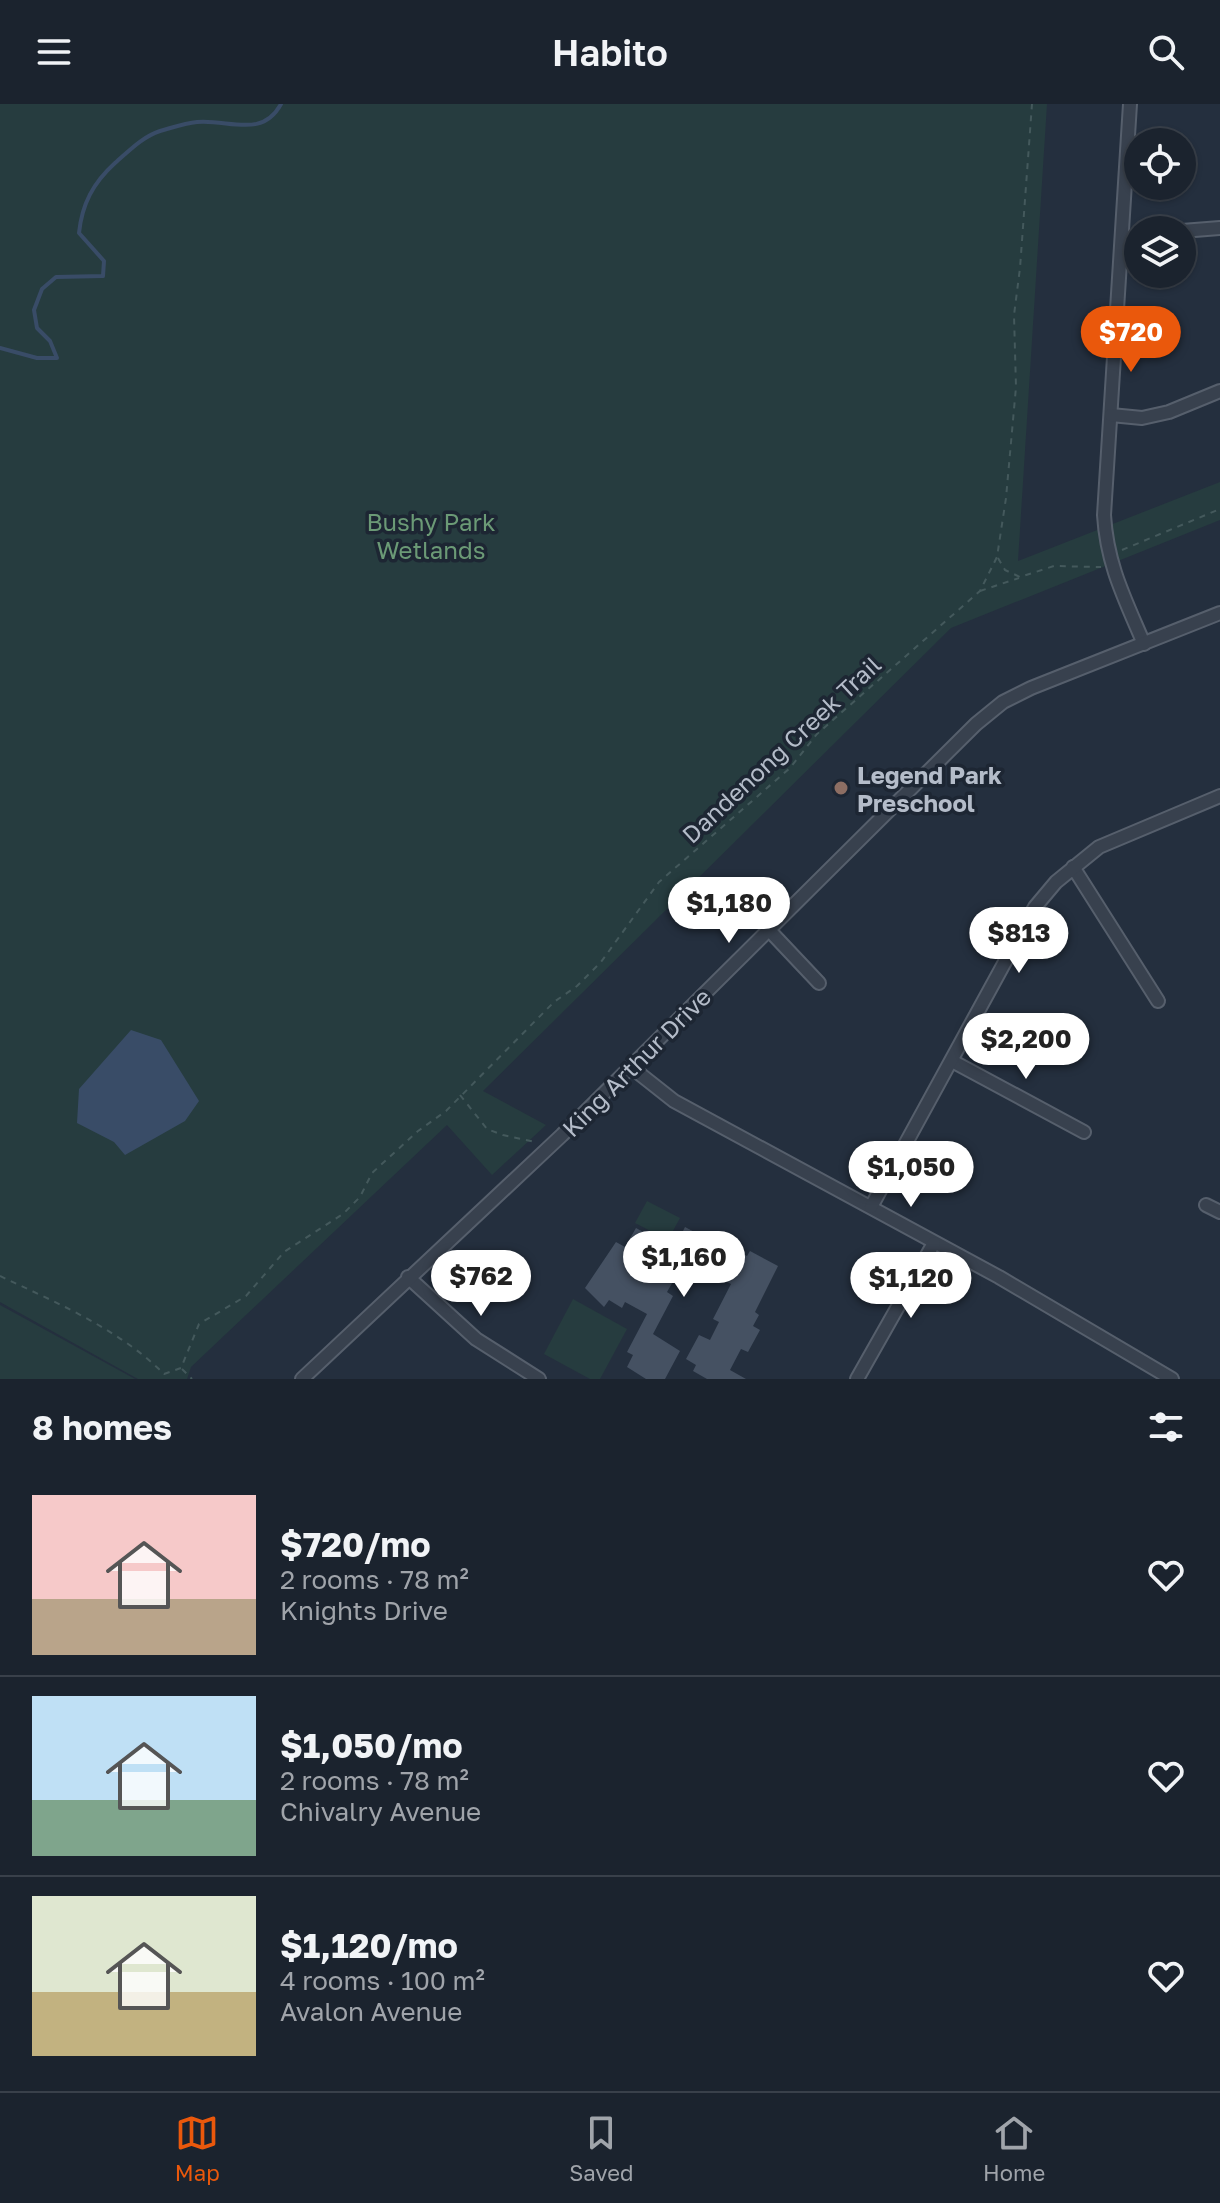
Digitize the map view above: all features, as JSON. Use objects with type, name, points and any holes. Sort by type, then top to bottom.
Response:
[{"type":"street","points":[[1130,104],[1104,515],[1110,561],[1144,644]]},
{"type":"street","points":[[1196,230],[1220,228]]},
{"type":"street","points":[[1111,415],[1142,418],[1169,412],[1220,391]]},
{"type":"street","name":"King Arthur Drive","points":[[302,1379],[631,1067],[976,724],[1003,702],[1220,613]]},
{"type":"street","points":[[871,1207],[1035,907],[1056,882],[1099,847],[1220,796]]},
{"type":"street","points":[[1073,867],[1158,1001]]},
{"type":"street","points":[[769,930],[819,983]]},
{"type":"street","points":[[952,1061],[1084,1132]]},
{"type":"street","points":[[631,1067],[674,1101],[999,1277],[1172,1379]]},
{"type":"street","points":[[1206,1205],[1220,1212]]},
{"type":"street","points":[[857,1379],[934,1243]]},
{"type":"street","points":[[408,1277],[476,1339],[539,1379]]},
{"type":"path","name":"Dandenong Creek Trail","points":[[181,1368],[199,1324],[246,1296],[284,1252],[343,1214],[360,1197],[372,1173],[418,1131],[446,1111],[554,1002],[577,986],[601,962],[659,882],[790,768],[817,734],[980,591],[997,557],[1006,498],[1016,387],[1014,315],[1032,104]]},
{"type":"path","points":[[980,591],[1054,566],[1110,561],[1220,509]]},
{"type":"path","points":[[997,557],[1005,570],[1020,577]]},
{"type":"path","points":[[460,1095],[487,1129],[534,1141],[545,1150]]},
{"type":"path","points":[[0,1276],[82,1315],[151,1361],[164,1374],[181,1368],[192,1379]]},
{"type":"green space","name":"Bushy Park Wetlands","points":[[0,104],[1047,104],[1018,561],[1220,482],[1220,520],[951,628],[483,1091],[546,1125],[492,1175],[447,1125],[191,1367],[187,1379],[138,1379],[0,1302]]},
{"type":"green space","points":[[647,1201],[680,1218],[668,1240],[635,1223]]},
{"type":"green space","points":[[573,1299],[627,1329],[600,1379],[590,1379],[544,1354]]},
{"type":"green space","points":[[0,1305],[135,1379],[0,1379]]},
{"type":"water","points":[[131,1030],[161,1040],[199,1101],[185,1121],[125,1155],[114,1142],[77,1123],[79,1089]]},
{"type":"building","points":[[685,1227],[723,1247],[725,1244],[747,1256],[750,1251],[778,1266],[755,1312],[759,1315],[753,1326],[760,1330],[748,1352],[741,1349],[730,1370],[746,1379],[707,1379],[693,1371],[696,1365],[686,1359],[699,1335],[710,1340],[719,1322],[713,1319],[731,1284],[701,1268],[694,1282],[678,1273],[667,1292],[673,1296],[653,1334],[680,1351],[665,1379],[646,1379],[627,1367],[633,1355],[627,1352],[647,1314],[625,1302],[622,1308],[609,1300],[604,1307],[585,1288],[616,1242],[625,1247],[636,1228],[674,1249]]},
{"type":"waterway","points":[[0,348],[37,358],[57,358],[50,341],[37,328],[34,310],[42,289],[56,277],[103,276],[104,261],[79,233],[81,222],[95,186],[131,149],[153,134],[188,123],[255,124],[273,115],[281,104]]},
{"type":"place","name":"Legend Park Preschool","points":[[841,788]]}]
